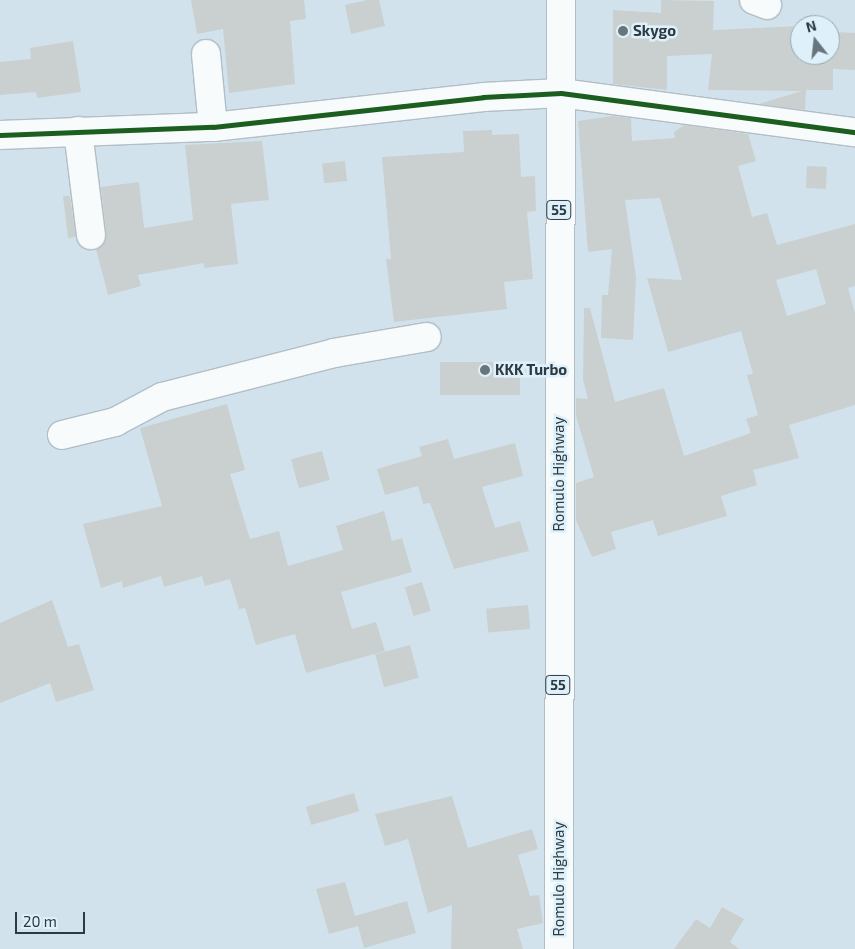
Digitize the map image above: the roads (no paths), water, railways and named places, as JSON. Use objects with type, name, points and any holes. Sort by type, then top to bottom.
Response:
[{"type":"main road","name":"Romulo Highway","points":[[559,949],[561,0]]},
{"type":"main road","points":[[206,54],[213,126]]},
{"type":"main road","points":[[0,135],[213,126],[483,97],[561,93],[855,132]]},
{"type":"main road","points":[[78,131],[91,234]]},
{"type":"main road","points":[[62,435],[115,422],[162,398],[334,353],[427,337]]},
{"type":"place","name":"Skygo","points":[[623,31]]},
{"type":"place","name":"KKK Turbo","points":[[485,370]]}]
